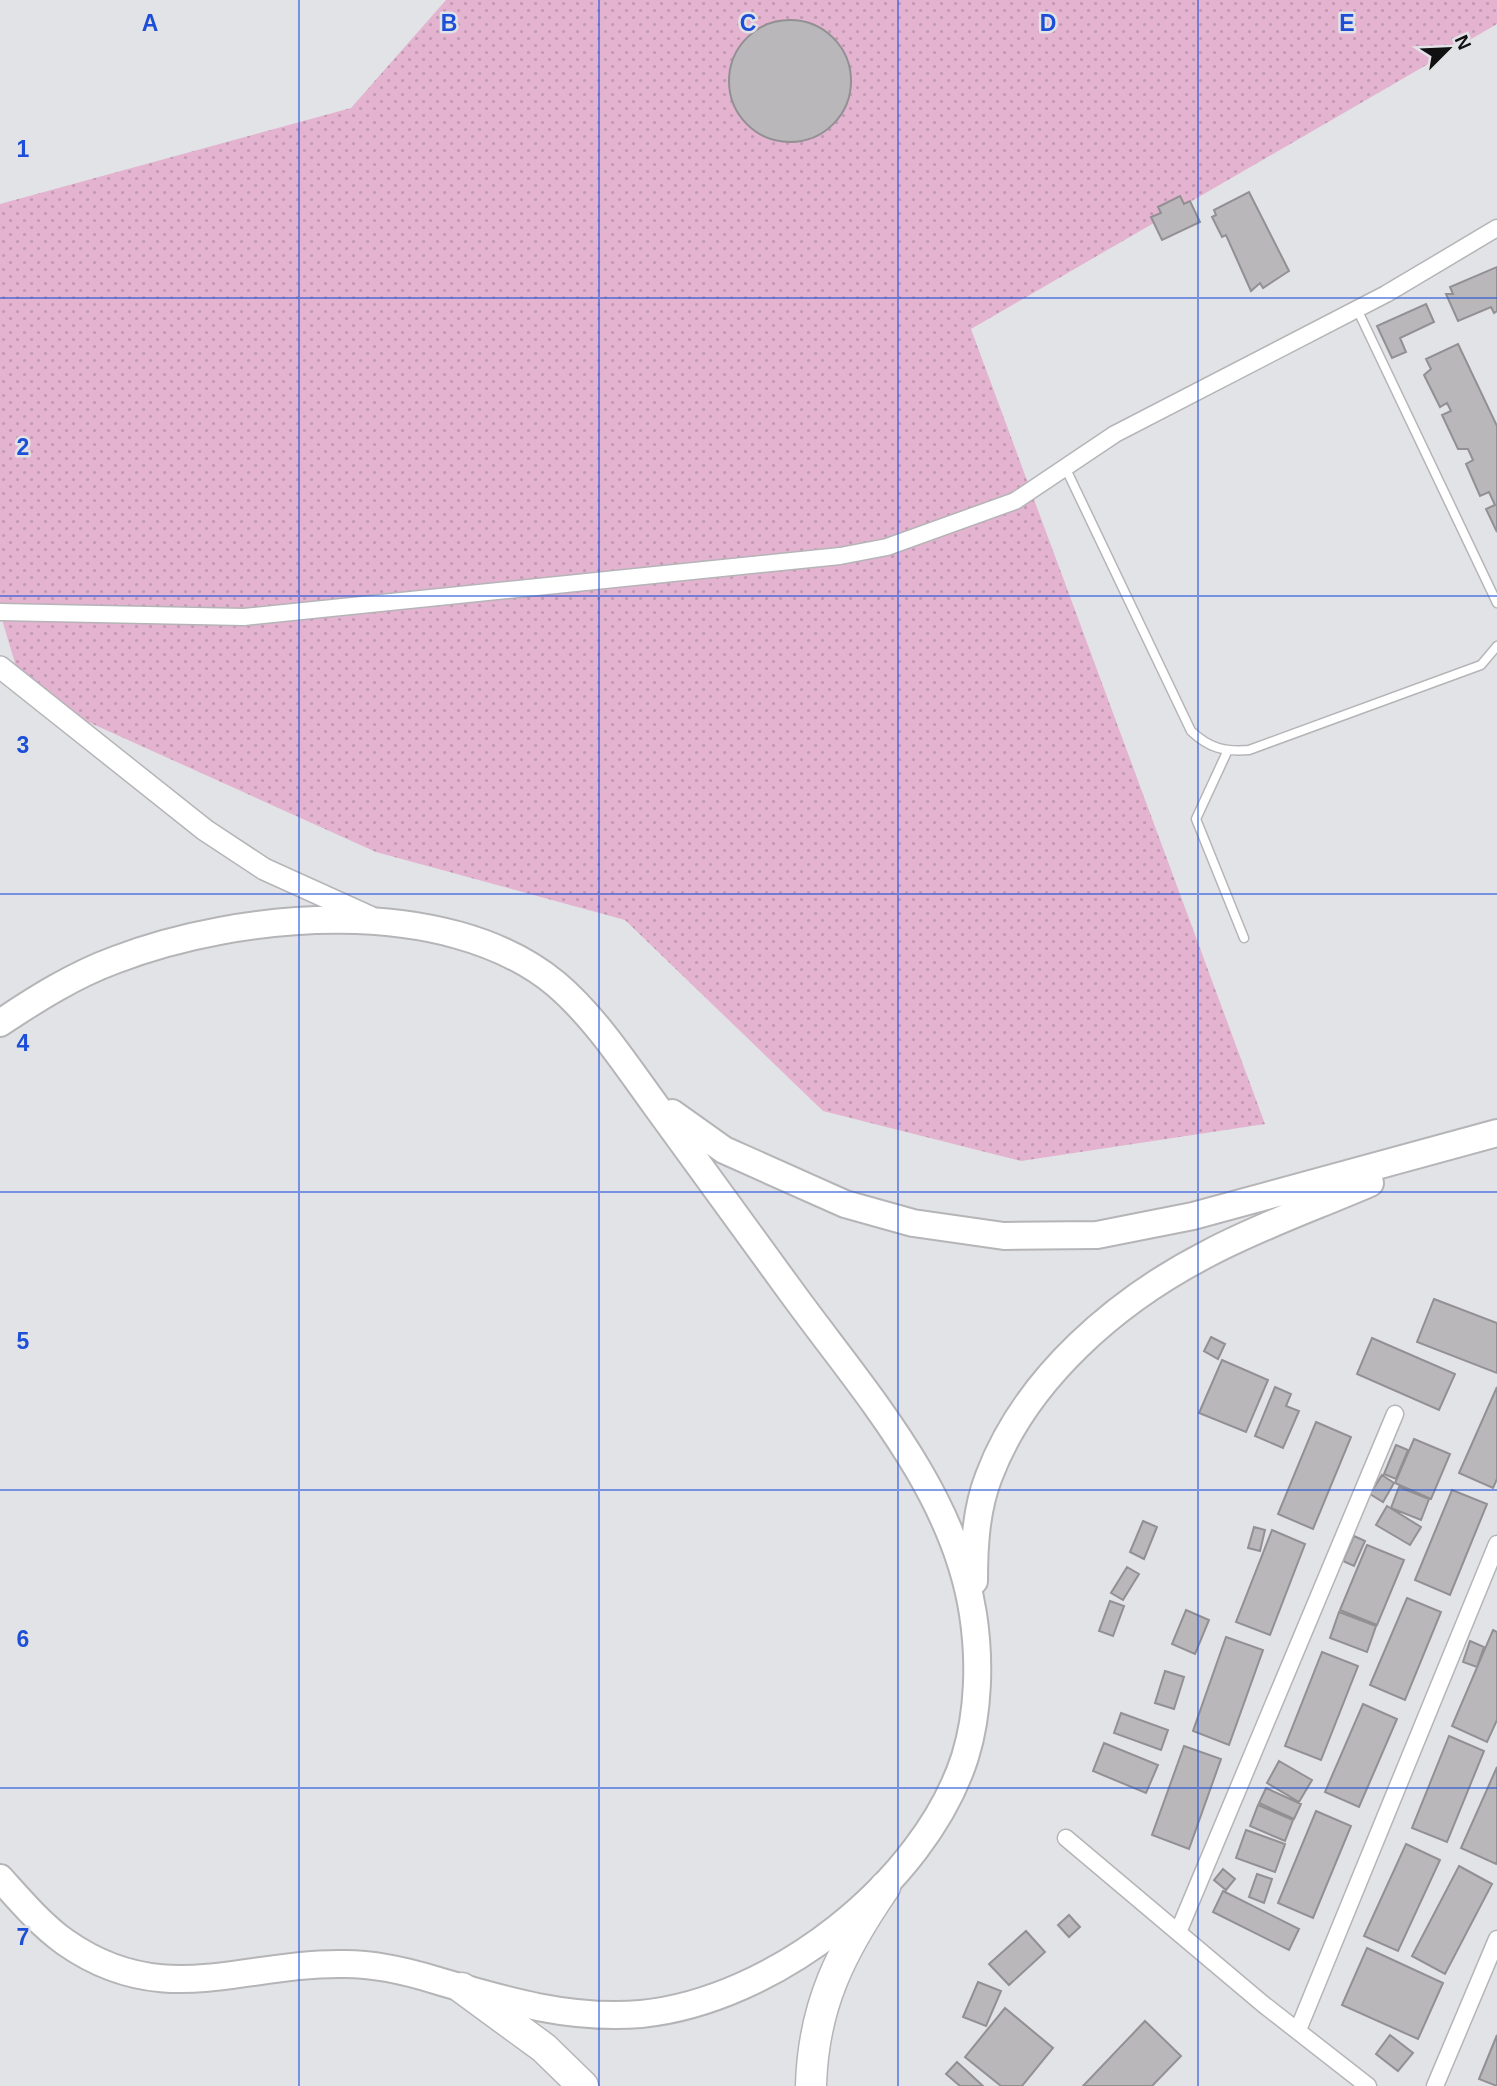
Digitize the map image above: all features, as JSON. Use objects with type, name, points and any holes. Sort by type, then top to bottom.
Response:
[{"type":"highway","points":[[811,2086],[820,2013],[834,1972],[852,1935],[885,1887]]},
{"type":"highway","points":[[462,1988],[544,2048],[583,2086]]},
{"type":"main road","points":[[0,1023],[89,972],[164,944],[224,929],[283,921],[382,921],[444,933],[495,948],[530,965],[559,987],[633,1075],[905,1450],[947,1523],[962,1565],[973,1614]]},
{"type":"main road","points":[[633,1075],[682,1122],[724,1150],[782,1178],[845,1204],[913,1223],[1004,1236],[1097,1235],[1194,1216],[1497,1133]]},
{"type":"main road","points":[[0,1878],[30,1912],[63,1941],[102,1962],[159,1979],[199,1980],[341,1963],[384,1967],[557,2013],[641,2014],[678,2008],[719,1996],[762,1976],[810,1947],[885,1887],[946,1802],[965,1756],[975,1710],[977,1665],[973,1614],[977,1528],[988,1478],[1018,1418],[1068,1357],[1108,1320],[1158,1283],[1209,1253],[1464,1144]]},
{"type":"street","points":[[0,612],[244,617],[840,556],[887,547],[1015,501],[1115,434],[1357,309],[1497,228]]},
{"type":"street","points":[[0,667],[205,830],[264,869],[382,921]]},
{"type":"street","points":[[1179,1930],[1395,1414]]},
{"type":"street","points":[[1298,2030],[1497,1544]]},
{"type":"street","points":[[1066,1838],[1158,1917],[1179,1930],[1368,2086]]},
{"type":"street","points":[[1435,2086],[1497,1939]]},
{"type":"lane","points":[[1357,309],[1497,603]]},
{"type":"lane","points":[[1065,467],[1191,731],[1205,744],[1227,752],[1249,750],[1481,665],[1497,646]]},
{"type":"lane","points":[[1227,752],[1196,819],[1244,938]]},
{"type":"shaded area","points":[[446,0],[1497,0],[1497,24],[971,329],[1265,1124],[1021,1161],[823,1111],[625,920],[376,852],[24,693],[0,613],[0,204],[351,108]]},
{"type":"building","points":[[790,20],[813,25],[833,38],[846,58],[851,81],[846,104],[833,124],[813,137],[790,142],[767,137],[747,124],[734,104],[729,81],[734,58],[747,38],[767,25]]},
{"type":"building","points":[[1249,192],[1289,271],[1263,288],[1260,283],[1251,291],[1226,235],[1222,237],[1212,217],[1216,215],[1214,210]]},
{"type":"building","points":[[1180,196],[1184,204],[1190,201],[1200,222],[1162,240],[1151,217],[1161,213],[1158,207]]},
{"type":"building","points":[[1497,267],[1497,311],[1494,313],[1491,307],[1458,321],[1446,294],[1453,294],[1450,287]]},
{"type":"building","points":[[1426,304],[1434,322],[1400,338],[1406,352],[1392,358],[1377,326]]},
{"type":"building","points":[[1458,344],[1497,426],[1497,532],[1486,509],[1495,505],[1489,492],[1480,496],[1466,464],[1473,460],[1468,449],[1458,449],[1442,415],[1451,411],[1447,403],[1440,407],[1424,375],[1431,369],[1426,359]]},
{"type":"building","points":[[1434,1299],[1497,1323],[1497,1373],[1417,1342]]},
{"type":"building","points":[[1211,1337],[1225,1344],[1218,1359],[1204,1351]]},
{"type":"building","points":[[1372,1338],[1455,1374],[1439,1410],[1357,1374]]},
{"type":"building","points":[[1222,1360],[1268,1380],[1246,1432],[1199,1413]]},
{"type":"building","points":[[1275,1387],[1291,1394],[1286,1406],[1299,1411],[1283,1448],[1255,1436]]},
{"type":"building","points":[[1497,1387],[1497,1479],[1493,1488],[1459,1473]]},
{"type":"building","points":[[1316,1422],[1351,1437],[1313,1529],[1278,1514]]},
{"type":"building","points":[[1414,1439],[1450,1454],[1431,1499],[1395,1483]]},
{"type":"building","points":[[1396,1445],[1408,1450],[1396,1479],[1384,1474]]},
{"type":"building","points":[[1382,1475],[1394,1483],[1383,1502],[1370,1494]]},
{"type":"building","points":[[1399,1487],[1429,1499],[1421,1520],[1391,1508]]},
{"type":"building","points":[[1452,1490],[1487,1504],[1450,1595],[1415,1580]]},
{"type":"building","points":[[1387,1506],[1421,1527],[1410,1545],[1376,1525]]},
{"type":"building","points":[[1143,1521],[1157,1527],[1144,1559],[1130,1552]]},
{"type":"building","points":[[1254,1527],[1265,1530],[1260,1551],[1248,1548]]},
{"type":"building","points":[[1272,1530],[1305,1544],[1270,1635],[1236,1622]]},
{"type":"building","points":[[1354,1536],[1365,1541],[1354,1566],[1343,1561]]},
{"type":"building","points":[[1367,1545],[1404,1560],[1377,1625],[1340,1610]]},
{"type":"building","points":[[1127,1567],[1139,1574],[1123,1600],[1111,1593]]},
{"type":"building","points":[[1407,1598],[1441,1612],[1405,1700],[1370,1685]]},
{"type":"building","points":[[1110,1601],[1124,1606],[1113,1636],[1099,1631]]},
{"type":"building","points":[[1186,1610],[1209,1620],[1195,1654],[1172,1644]]},
{"type":"building","points":[[1339,1612],[1376,1626],[1367,1652],[1330,1638]]},
{"type":"building","points":[[1493,1630],[1497,1632],[1497,1720],[1487,1742],[1452,1726]]},
{"type":"building","points":[[1226,1637],[1263,1650],[1229,1745],[1193,1731]]},
{"type":"building","points":[[1470,1641],[1484,1647],[1477,1667],[1463,1662]]},
{"type":"building","points":[[1322,1652],[1358,1666],[1321,1760],[1285,1746]]},
{"type":"building","points":[[1165,1671],[1184,1677],[1174,1709],[1155,1703]]},
{"type":"building","points":[[1363,1704],[1397,1719],[1359,1807],[1325,1792]]},
{"type":"building","points":[[1121,1713],[1168,1730],[1161,1750],[1114,1733]]},
{"type":"building","points":[[1449,1736],[1484,1751],[1447,1842],[1412,1828]]},
{"type":"building","points":[[1104,1743],[1158,1765],[1146,1793],[1093,1771]]},
{"type":"building","points":[[1184,1746],[1221,1759],[1189,1849],[1152,1835]]},
{"type":"building","points":[[1279,1761],[1312,1780],[1299,1802],[1267,1783]]},
{"type":"building","points":[[1497,1767],[1497,1861],[1496,1864],[1461,1848]]},
{"type":"building","points":[[1266,1788],[1301,1804],[1294,1819],[1259,1803]]},
{"type":"building","points":[[1258,1805],[1293,1820],[1285,1841],[1250,1826]]},
{"type":"building","points":[[1316,1811],[1351,1826],[1313,1918],[1278,1903]]},
{"type":"building","points":[[1246,1830],[1285,1844],[1275,1872],[1236,1858]]},
{"type":"building","points":[[1406,1844],[1440,1860],[1398,1951],[1364,1936]]},
{"type":"building","points":[[1459,1866],[1492,1884],[1445,1974],[1412,1956]]},
{"type":"building","points":[[1223,1869],[1235,1879],[1226,1890],[1214,1880]]},
{"type":"building","points":[[1257,1874],[1272,1879],[1264,1903],[1249,1897]]},
{"type":"building","points":[[1223,1891],[1299,1929],[1289,1950],[1213,1912]]},
{"type":"building","points":[[1069,1915],[1080,1927],[1069,1937],[1058,1925]]},
{"type":"building","points":[[1026,1931],[1045,1952],[1009,1985],[989,1964]]},
{"type":"building","points":[[1367,1948],[1443,1983],[1418,2039],[1342,2005]]},
{"type":"building","points":[[978,1982],[1001,1991],[986,2026],[963,2017]]},
{"type":"building","points":[[1005,2008],[1053,2048],[1022,2086],[1001,2086],[965,2057]]},
{"type":"building","points":[[1145,2021],[1181,2056],[1152,2086],[1083,2086]]},
{"type":"building","points":[[1390,2035],[1413,2053],[1398,2071],[1376,2054]]},
{"type":"building","points":[[1497,2035],[1497,2086],[1479,2079]]},
{"type":"building","points":[[957,2062],[983,2086],[960,2086],[946,2074]]}]
